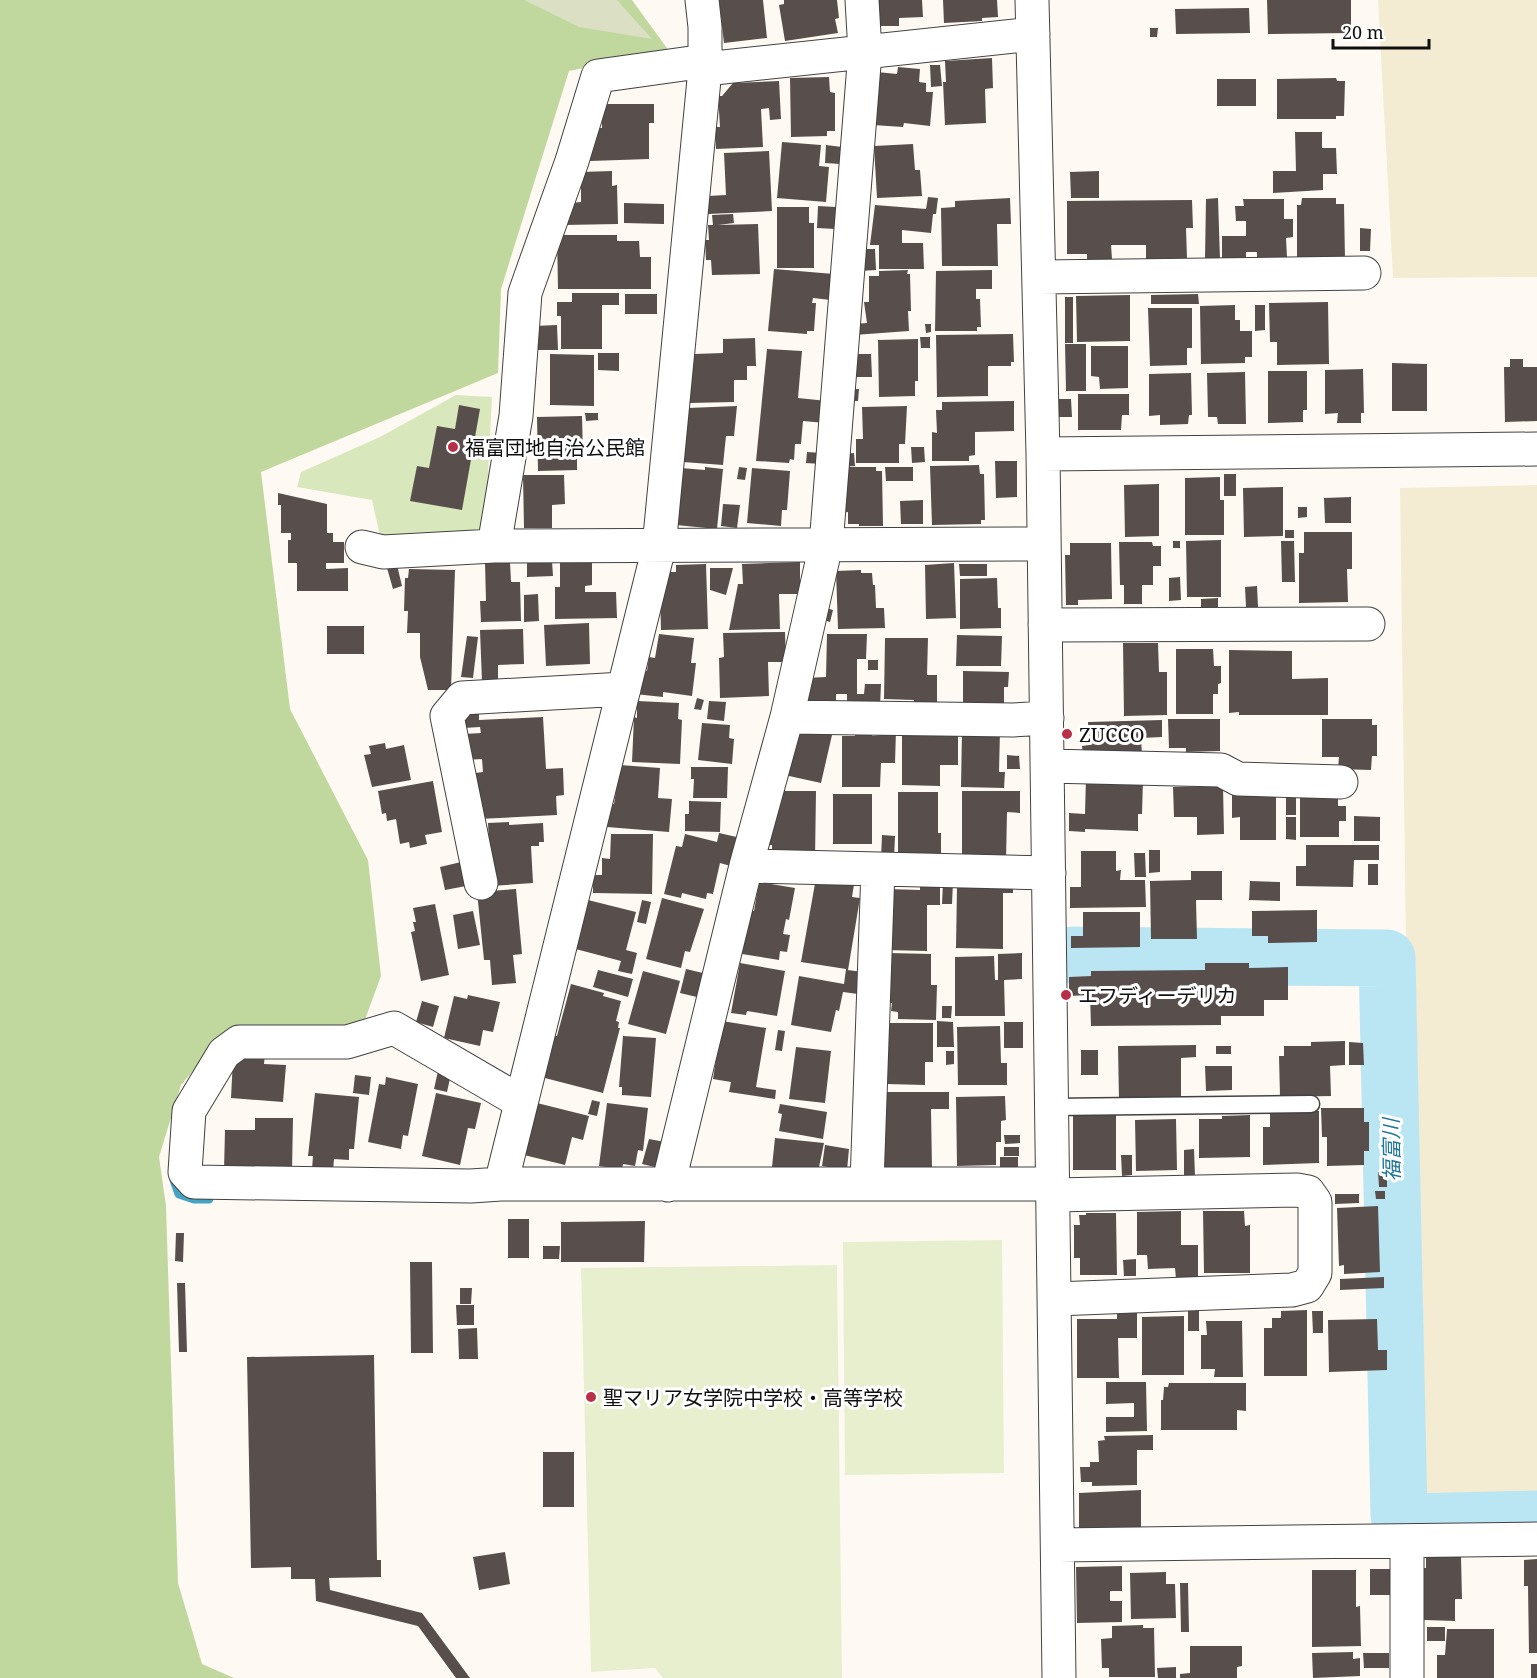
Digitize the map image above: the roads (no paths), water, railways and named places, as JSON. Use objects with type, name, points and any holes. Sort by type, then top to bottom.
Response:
[{"type":"street","points":[[501,1184],[659,547],[705,69],[704,13],[682,0]]},
{"type":"street","points":[[668,1185],[746,866],[787,717],[826,545],[865,52],[862,0]]},
{"type":"street","points":[[1032,0],[1043,454],[1059,1678]]},
{"type":"street","points":[[494,546],[516,416],[525,293],[572,161],[597,76],[691,63],[705,69],[1033,34]]},
{"type":"street","points":[[1039,277],[1364,273]]},
{"type":"street","points":[[1043,454],[1537,449]]},
{"type":"street","points":[[362,547],[383,552],[494,546],[1044,544]]},
{"type":"street","points":[[1045,626],[1368,624]]},
{"type":"street","points":[[481,883],[447,716],[462,698],[624,689]]},
{"type":"street","points":[[787,717],[1013,720],[1047,718]]},
{"type":"street","points":[[1047,766],[1221,770],[1238,779],[1341,782]]},
{"type":"street","points":[[746,866],[1049,873]]},
{"type":"street","points":[[867,1183],[878,869]]},
{"type":"street","points":[[521,1102],[394,1028],[347,1042],[239,1042],[224,1053],[189,1112],[185,1172],[194,1182],[471,1186],[867,1183],[1053,1189],[1297,1190],[1308,1192],[1315,1202],[1315,1273],[1307,1286],[1292,1290],[1055,1299]]},
{"type":"street","points":[[1058,1545],[1537,1539]]},
{"type":"street","points":[[1407,1541],[1407,1678]]},
{"type":"lane","points":[[1052,1107],[1311,1104]]},
{"type":"waterway","name":"福富川","points":[[1073,955],[1387,958],[1399,1515],[1406,1522],[1537,1519]]},
{"type":"waterway","points":[[174,1180],[179,1194],[194,1199],[209,1199]]},
{"type":"place","name":"福富団地自治公民館","points":[[453,447]]},
{"type":"place","name":"ZUCCO","points":[[1067,734]]},
{"type":"place","name":"エフディーデリカ","points":[[1066,995]]},
{"type":"place","name":"聖マリア女学院中学校・高等学校","points":[[591,1397]]}]
